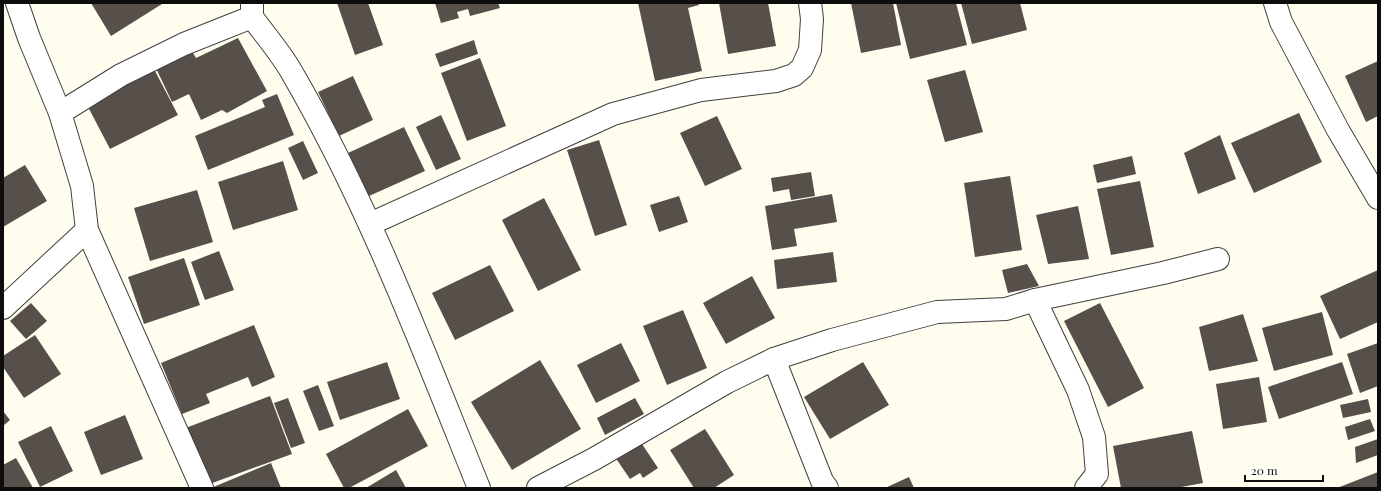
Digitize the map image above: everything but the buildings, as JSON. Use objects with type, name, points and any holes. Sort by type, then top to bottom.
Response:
[{"type":"street","points":[[17,3],[29,38],[60,113],[82,186],[87,230],[202,488]]},
{"type":"street","points":[[370,224],[613,114],[702,90],[776,80],[794,75],[802,68],[810,50],[812,19],[810,3]]},
{"type":"street","points":[[1275,3],[1281,22],[1338,130],[1378,198]]},
{"type":"street","points":[[60,113],[121,76],[252,10],[290,70],[338,157],[370,224],[479,488]]},
{"type":"street","points":[[3,308],[87,230]]},
{"type":"street","points":[[538,488],[594,459],[727,382],[774,359],[832,340],[937,312],[1006,309],[1036,300],[1163,273],[1218,259]]},
{"type":"street","points":[[1036,300],[1078,390],[1094,437],[1097,474],[1086,488]]},
{"type":"street","points":[[774,359],[822,481],[827,488]]}]
